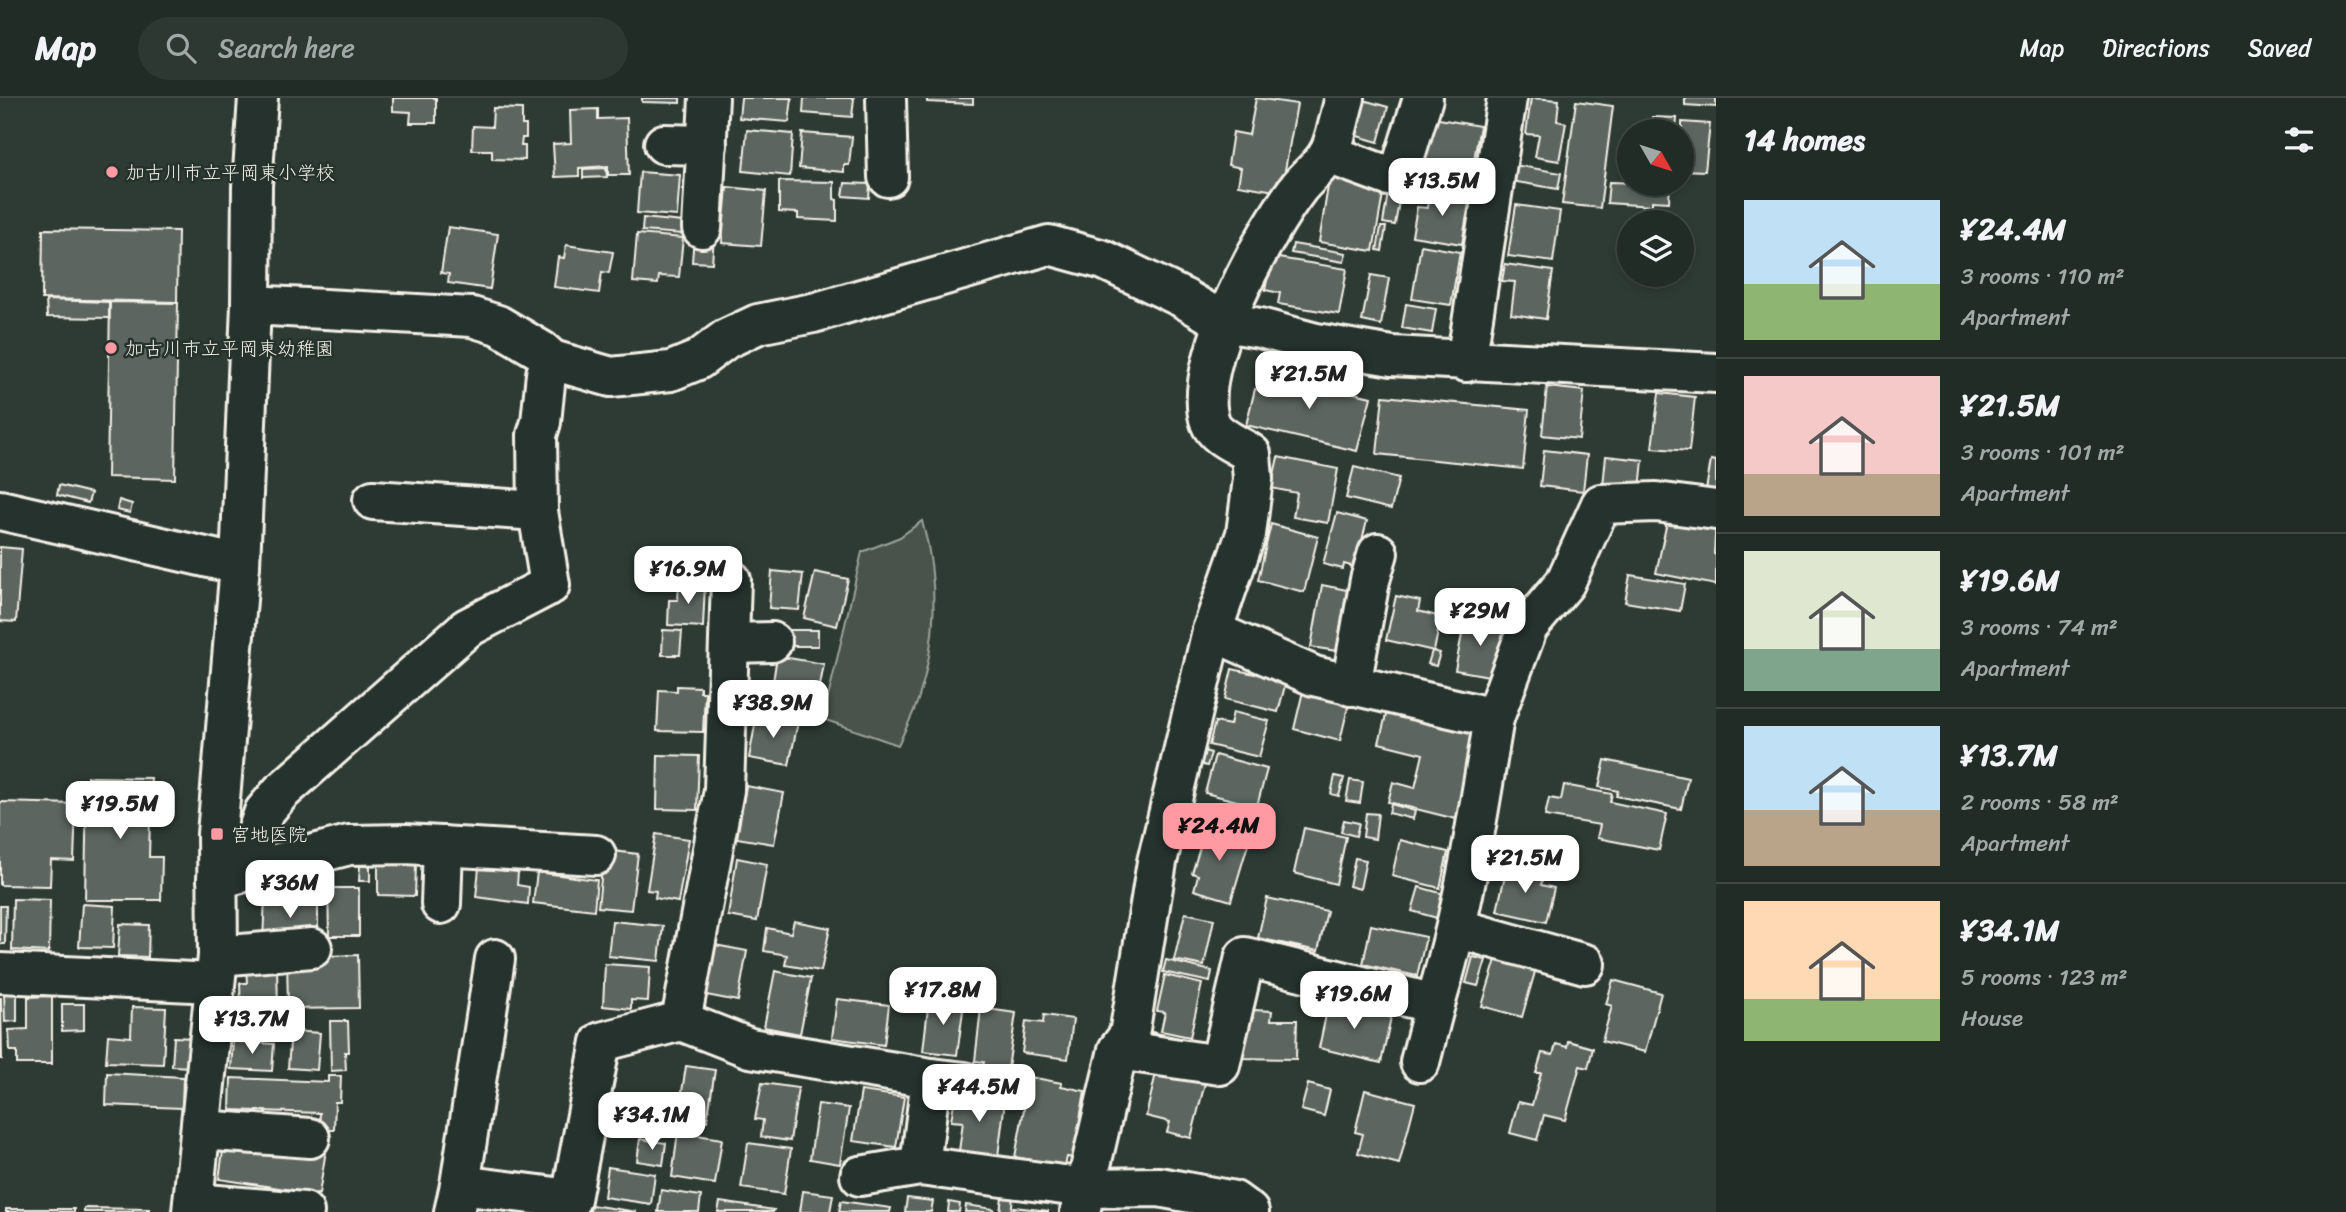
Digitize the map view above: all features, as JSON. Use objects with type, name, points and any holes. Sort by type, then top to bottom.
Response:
[{"type":"street","points":[[258,98],[252,186],[251,305],[240,565],[217,834],[216,969],[193,1208],[304,1212]]},
{"type":"street","points":[[702,228],[709,98]]},
{"type":"street","points":[[886,98],[888,177]]},
{"type":"street","points":[[1083,1200],[1118,1050],[1129,1035],[1157,862],[1212,631],[1246,534],[1253,479],[1251,454],[1219,435],[1211,423],[1207,407],[1212,359],[1224,322],[1259,249],[1299,187],[1328,154],[1345,98]]},
{"type":"street","points":[[1328,154],[1388,176],[1399,175],[1423,98]]},
{"type":"street","points":[[1466,362],[1507,98]]},
{"type":"street","points":[[664,144],[707,145]]},
{"type":"street","points":[[251,305],[472,317],[498,325],[542,351],[552,360],[611,377],[671,371],[698,360],[726,339],[758,324],[813,313],[1049,245],[1104,260],[1183,298],[1224,322],[1260,328],[1316,343],[1392,356],[1466,362],[1716,373]]},
{"type":"street","points":[[217,879],[246,855],[264,812],[281,792],[467,628],[550,584],[538,511],[537,435],[546,374],[552,360]]},
{"type":"street","points":[[373,500],[538,511]]},
{"type":"street","points":[[1420,1062],[1456,928],[1494,718],[1528,627],[1564,583],[1601,504],[1656,502],[1716,510]]},
{"type":"street","points":[[0,510],[240,565]]},
{"type":"street","points":[[1351,686],[1370,580],[1378,553]]},
{"type":"street","points":[[681,1021],[724,790],[731,580]]},
{"type":"street","points":[[1212,631],[1314,677],[1494,718]]},
{"type":"street","points":[[730,643],[772,642]]},
{"type":"street","points":[[217,879],[349,845],[443,846],[596,855]]},
{"type":"street","points":[[441,904],[443,846]]},
{"type":"street","points":[[1456,928],[1585,964]]},
{"type":"street","points":[[0,973],[216,969],[312,948]]},
{"type":"street","points":[[1118,1050],[1220,1065],[1245,957],[1435,1004]]},
{"type":"street","points":[[495,959],[457,1199],[572,1199],[601,1042],[681,1021],[750,1048],[948,1080],[920,1166]]},
{"type":"street","points":[[201,1130],[310,1138]]},
{"type":"street","points":[[860,1175],[920,1166],[1083,1200],[1159,1187],[1234,1200],[1249,1212]]},
{"type":"shaded area","points":[[922,521],[931,565],[934,610],[932,633],[918,700],[898,745],[823,719],[862,552],[900,537]]},
{"type":"building","points":[[393,98],[436,98],[436,123],[410,123],[411,112],[393,111]]},
{"type":"building","points":[[642,98],[680,98],[680,103],[642,102]]},
{"type":"building","points":[[741,98],[792,98],[789,122],[739,118]]},
{"type":"building","points":[[804,98],[854,98],[852,117],[803,113]]},
{"type":"building","points":[[927,98],[973,98],[973,104],[927,102]]},
{"type":"building","points":[[1256,98],[1297,104],[1281,192],[1238,185],[1241,168],[1228,165],[1233,132],[1249,135]]},
{"type":"building","points":[[1356,98],[1388,107],[1378,142],[1347,133]]},
{"type":"building","points":[[1531,98],[1559,100],[1557,121],[1566,123],[1559,161],[1535,157],[1539,135],[1526,134]]},
{"type":"building","points":[[1685,98],[1716,98],[1716,107],[1685,105]]},
{"type":"building","points":[[1576,101],[1613,106],[1600,208],[1562,204]]},
{"type":"building","points":[[493,108],[522,109],[522,125],[526,125],[526,138],[522,138],[521,146],[525,146],[525,160],[492,159],[492,150],[472,150],[473,126],[492,127]]},
{"type":"building","points":[[598,109],[598,119],[627,118],[629,175],[608,175],[608,166],[579,168],[579,176],[555,177],[553,144],[571,143],[570,110]]},
{"type":"building","points":[[1427,117],[1480,126],[1472,171],[1418,162]]},
{"type":"building","points":[[1652,117],[1677,118],[1677,119]]},
{"type":"building","points":[[1694,123],[1710,124],[1705,171],[1694,171]]},
{"type":"building","points":[[747,130],[793,134],[790,176],[743,171]]},
{"type":"building","points":[[802,133],[852,137],[849,165],[844,165],[844,172],[799,168]]},
{"type":"building","points":[[1410,165],[1439,170],[1436,187],[1407,182]]},
{"type":"building","points":[[1514,165],[1561,173],[1558,189],[1511,181]]},
{"type":"building","points":[[606,168],[607,177],[583,178],[583,169]]},
{"type":"building","points":[[640,172],[680,175],[677,216],[637,213]]},
{"type":"building","points":[[1330,174],[1385,183],[1373,251],[1319,242]]},
{"type":"building","points":[[779,181],[834,182],[837,221],[798,219],[798,213],[779,212]]},
{"type":"building","points":[[1390,181],[1402,184],[1395,225],[1383,223]]},
{"type":"building","points":[[1609,182],[1617,182],[1617,196],[1669,196],[1669,202],[1652,201],[1652,206],[1607,203]]},
{"type":"building","points":[[845,183],[870,184],[869,198],[843,196]]},
{"type":"building","points":[[727,187],[766,191],[761,246],[722,243]]},
{"type":"building","points":[[1429,191],[1470,198],[1462,244],[1412,236],[1417,207],[1427,208]]},
{"type":"building","points":[[1516,205],[1560,211],[1553,262],[1508,256]]},
{"type":"building","points":[[643,218],[683,222],[682,234],[642,231]]},
{"type":"building","points":[[448,227],[498,234],[490,289],[448,283],[449,274],[441,273]]},
{"type":"building","points":[[1381,227],[1386,227],[1382,251],[1377,250]]},
{"type":"building","points":[[43,229],[178,231],[177,302],[42,299]]},
{"type":"building","points":[[637,234],[683,238],[679,277],[659,276],[658,284],[633,282]]},
{"type":"building","points":[[694,235],[714,237],[712,263],[692,262]]},
{"type":"building","points":[[1293,244],[1346,253],[1344,262],[1291,253]]},
{"type":"building","points":[[566,245],[613,252],[609,273],[602,272],[599,293],[554,287],[558,257],[564,258]]},
{"type":"building","points":[[1421,245],[1460,252],[1451,305],[1412,299]]},
{"type":"building","points":[[1272,257],[1347,269],[1339,314],[1278,304],[1280,293],[1265,290]]},
{"type":"building","points":[[1505,264],[1553,271],[1546,319],[1511,314],[1515,282],[1502,281]]},
{"type":"building","points":[[1371,275],[1389,278],[1381,325],[1362,321]]},
{"type":"building","points":[[46,300],[109,302],[109,318],[47,317]]},
{"type":"building","points":[[110,302],[178,303],[175,479],[107,477]]},
{"type":"building","points":[[1406,304],[1436,309],[1432,333],[1402,328]]},
{"type":"building","points":[[1264,371],[1371,397],[1357,451],[1246,425],[1255,389],[1260,390]]},
{"type":"building","points":[[1547,387],[1584,391],[1579,439],[1542,435]]},
{"type":"building","points":[[1659,393],[1695,397],[1689,451],[1652,448]]},
{"type":"building","points":[[1383,396],[1529,410],[1523,469],[1377,454]]},
{"type":"building","points":[[1544,450],[1587,455],[1583,491],[1540,486]]},
{"type":"building","points":[[1606,456],[1643,460],[1640,489],[1603,486]]},
{"type":"building","points":[[1278,457],[1338,469],[1328,523],[1293,517],[1297,493],[1271,488]]},
{"type":"building","points":[[1711,460],[1716,461],[1716,497],[1705,496]]},
{"type":"building","points":[[1354,467],[1399,478],[1391,509],[1346,498]]},
{"type":"building","points":[[59,485],[91,493],[88,503],[57,495]]},
{"type":"building","points":[[119,500],[132,504],[130,513],[117,510]]},
{"type":"building","points":[[1670,508],[1716,518],[1716,585],[1656,573]]},
{"type":"building","points":[[1337,513],[1367,521],[1355,567],[1344,564],[1343,569],[1323,564]]},
{"type":"building","points":[[1271,524],[1318,537],[1304,592],[1258,580]]},
{"type":"building","points":[[0,547],[22,549],[16,622],[0,621]]},
{"type":"building","points":[[772,571],[803,574],[799,610],[769,608]]},
{"type":"building","points":[[815,572],[848,579],[837,626],[804,618]]},
{"type":"building","points":[[1630,575],[1685,584],[1680,611],[1625,602]]},
{"type":"building","points":[[679,583],[705,584],[703,627],[668,625],[669,600],[678,600]]},
{"type":"building","points":[[1322,585],[1347,590],[1337,651],[1311,647]]},
{"type":"building","points":[[1396,596],[1420,601],[1418,611],[1441,617],[1434,651],[1386,640]]},
{"type":"building","points":[[1465,619],[1505,627],[1495,677],[1455,670]]},
{"type":"building","points":[[663,630],[682,631],[680,655],[662,655]]},
{"type":"building","points":[[786,630],[818,630],[818,646],[786,646]]},
{"type":"building","points":[[1432,651],[1440,653],[1436,666],[1428,664]]},
{"type":"building","points":[[777,656],[824,664],[817,702],[771,695]]},
{"type":"building","points":[[1232,669],[1255,674],[1256,669],[1286,682],[1278,712],[1225,699]]},
{"type":"building","points":[[677,686],[700,687],[700,692],[705,692],[703,732],[657,731],[659,690],[677,691]]},
{"type":"building","points":[[1303,691],[1349,703],[1340,741],[1294,729]]},
{"type":"building","points":[[1388,707],[1479,731],[1456,819],[1388,802],[1393,782],[1415,788],[1423,754],[1379,743]]},
{"type":"building","points":[[1233,712],[1269,721],[1259,757],[1209,745],[1215,722],[1230,725]]},
{"type":"building","points":[[757,714],[798,722],[789,765],[749,758]]},
{"type":"building","points":[[1198,749],[1211,753],[1207,766],[1195,763]]},
{"type":"building","points":[[658,755],[699,756],[697,810],[657,809]]},
{"type":"building","points":[[1215,755],[1267,769],[1257,806],[1205,793]]},
{"type":"building","points":[[1605,760],[1688,778],[1681,809],[1616,796],[1618,791],[1599,787]]},
{"type":"building","points":[[1335,776],[1344,778],[1339,796],[1331,794]]},
{"type":"building","points":[[87,777],[151,778],[149,857],[162,857],[161,900],[85,900]]},
{"type":"building","points":[[1350,780],[1363,782],[1360,803],[1346,801]]},
{"type":"building","points":[[1564,785],[1612,794],[1610,802],[1667,814],[1659,850],[1597,838],[1600,825],[1545,816],[1549,798],[1561,800]]},
{"type":"building","points":[[746,786],[784,793],[774,844],[737,838]]},
{"type":"building","points":[[0,802],[76,804],[74,861],[51,860],[50,886],[0,885]]},
{"type":"building","points":[[1391,804],[1415,811],[1413,819],[1389,813]]},
{"type":"building","points":[[1366,813],[1378,814],[1375,839],[1363,837]]},
{"type":"building","points":[[1344,820],[1359,823],[1356,836],[1341,832]]},
{"type":"building","points":[[1207,825],[1249,841],[1231,901],[1194,890],[1198,875],[1192,873]]},
{"type":"building","points":[[1304,828],[1346,837],[1336,884],[1294,873]]},
{"type":"building","points":[[656,834],[689,839],[678,902],[655,898],[656,891],[647,890]]},
{"type":"building","points":[[1400,840],[1448,852],[1440,888],[1392,876]]},
{"type":"building","points":[[604,850],[638,854],[631,910],[598,907]]},
{"type":"building","points":[[737,858],[767,864],[757,921],[728,916]]},
{"type":"building","points":[[1355,858],[1366,860],[1360,889],[1349,886]]},
{"type":"building","points":[[378,864],[416,865],[415,896],[378,895]]},
{"type":"building","points":[[360,866],[370,866],[370,881],[359,881]]},
{"type":"building","points":[[1507,866],[1544,874],[1541,885],[1554,888],[1546,922],[1497,911]]},
{"type":"building","points":[[479,868],[518,872],[517,885],[529,887],[528,904],[476,897]]},
{"type":"building","points":[[537,872],[597,880],[594,910],[533,903]]},
{"type":"building","points":[[1419,887],[1444,894],[1437,918],[1412,911]]},
{"type":"building","points":[[328,888],[359,888],[359,936],[329,936]]},
{"type":"building","points":[[265,897],[308,898],[308,905],[318,905],[318,941],[263,940]]},
{"type":"building","points":[[1267,898],[1327,911],[1318,951],[1258,938]]},
{"type":"building","points":[[13,899],[50,900],[49,952],[12,950]]},
{"type":"building","points":[[82,904],[115,906],[113,948],[79,947]]},
{"type":"building","points":[[0,906],[6,906],[5,944],[0,944]]},
{"type":"building","points":[[1185,913],[1214,919],[1204,966],[1174,960]]},
{"type":"building","points":[[612,921],[663,926],[659,961],[608,956]]},
{"type":"building","points":[[794,921],[830,928],[821,971],[785,965],[787,955],[764,951],[767,928],[791,933]]},
{"type":"building","points":[[120,924],[149,925],[148,957],[118,956]]},
{"type":"building","points":[[1371,925],[1426,937],[1417,976],[1363,964]]},
{"type":"building","points":[[715,945],[747,951],[738,1001],[706,995]]},
{"type":"building","points":[[1498,953],[1537,965],[1522,1017],[1482,1006]]},
{"type":"building","points":[[358,955],[359,1008],[288,1009],[287,957]]},
{"type":"building","points":[[1473,957],[1486,960],[1478,986],[1466,983]]},
{"type":"building","points":[[1166,960],[1212,971],[1210,982],[1163,972]]},
{"type":"building","points":[[605,964],[650,967],[648,1001],[631,1000],[631,1009],[603,1006]]},
{"type":"building","points":[[277,966],[278,1009],[241,1010],[240,983],[247,983],[246,967]]},
{"type":"building","points":[[775,971],[811,978],[800,1034],[764,1027]]},
{"type":"building","points":[[1165,975],[1202,984],[1190,1037],[1161,1031],[1165,1012],[1157,1011]]},
{"type":"building","points":[[1613,980],[1661,993],[1645,1052],[1602,1041],[1612,1006],[1606,1004]]},
{"type":"building","points":[[4,992],[17,992],[17,1021],[5,1022]]},
{"type":"building","points":[[52,996],[52,1064],[17,1064],[17,1051],[10,1051],[9,1030],[28,1029],[28,997]]},
{"type":"building","points":[[1330,996],[1360,1002],[1358,1010],[1391,1017],[1381,1063],[1319,1048]]},
{"type":"building","points":[[1,998],[2,1059],[0,1059]]},
{"type":"building","points":[[837,999],[889,1005],[884,1045],[832,1038]]},
{"type":"building","points":[[929,999],[964,1003],[957,1055],[923,1051]]},
{"type":"building","points":[[62,1004],[84,1004],[84,1030],[62,1031]]},
{"type":"building","points":[[132,1007],[166,1008],[163,1064],[106,1062],[108,1035],[131,1037]]},
{"type":"building","points":[[981,1008],[1016,1013],[1008,1069],[983,1066],[984,1062],[975,1061]]},
{"type":"building","points":[[1253,1010],[1272,1011],[1271,1020],[1297,1020],[1296,1059],[1241,1058],[1242,1019],[1253,1020]]},
{"type":"building","points":[[1044,1015],[1073,1019],[1068,1059],[1022,1053],[1026,1021],[1043,1023]]},
{"type":"building","points":[[330,1021],[348,1021],[349,1052],[345,1052],[346,1070],[331,1071]]},
{"type":"building","points":[[291,1031],[320,1033],[317,1070],[288,1068]]},
{"type":"building","points":[[1152,1032],[1188,1040],[1186,1050],[1150,1043]]},
{"type":"building","points":[[174,1037],[193,1038],[192,1067],[172,1066]]},
{"type":"building","points":[[233,1041],[274,1044],[272,1071],[231,1069]]},
{"type":"building","points":[[1568,1041],[1593,1048],[1588,1068],[1580,1066],[1565,1120],[1544,1115],[1537,1140],[1510,1133],[1518,1102],[1532,1105],[1541,1073],[1536,1073],[1542,1053],[1553,1055],[1556,1044],[1567,1047]]},
{"type":"building","points":[[686,1066],[715,1070],[707,1121],[678,1117]]},
{"type":"building","points":[[1157,1069],[1205,1083],[1191,1138],[1167,1132],[1170,1122],[1146,1116]]},
{"type":"building","points":[[107,1073],[183,1077],[182,1108],[106,1105]]},
{"type":"building","points":[[328,1076],[341,1076],[340,1102],[335,1102],[334,1130],[319,1130],[320,1113],[230,1110],[231,1078],[328,1082]]},
{"type":"building","points":[[1030,1077],[1085,1091],[1073,1158],[1067,1157],[1065,1166],[1015,1157]]},
{"type":"building","points":[[762,1083],[798,1088],[790,1141],[761,1137],[763,1120],[755,1119]]},
{"type":"building","points":[[1308,1084],[1330,1090],[1324,1116],[1301,1110]]},
{"type":"building","points":[[1365,1090],[1415,1103],[1399,1164],[1358,1153],[1363,1134],[1355,1132]]},
{"type":"building","points":[[861,1091],[904,1097],[896,1147],[853,1141]]},
{"type":"building","points":[[955,1096],[1005,1101],[998,1156],[959,1151],[963,1122],[951,1121]]},
{"type":"building","points":[[626,1099],[667,1105],[662,1137],[621,1131]]},
{"type":"building","points":[[818,1104],[849,1108],[840,1164],[810,1159]]},
{"type":"building","points":[[678,1132],[722,1139],[715,1184],[672,1177]]},
{"type":"building","points":[[640,1139],[666,1143],[663,1165],[637,1161]]},
{"type":"building","points":[[318,1143],[327,1144],[319,1194],[219,1179],[224,1144],[315,1157]]},
{"type":"building","points":[[748,1143],[791,1149],[784,1194],[741,1188]]},
{"type":"building","points":[[608,1167],[655,1174],[651,1204],[604,1197]]},
{"type":"building","points":[[661,1190],[701,1196],[699,1212],[658,1212]]},
{"type":"building","points":[[803,1191],[833,1195],[830,1212],[800,1212]]},
{"type":"building","points":[[1002,1197],[1013,1198],[1011,1212],[1000,1212]]},
{"type":"building","points":[[907,1198],[933,1201],[931,1212],[905,1212]]},
{"type":"building","points":[[841,1201],[891,1208],[890,1212],[839,1212]]},
{"type":"building","points":[[720,1202],[774,1210],[718,1212]]},
{"type":"building","points":[[949,1202],[960,1204],[959,1212],[948,1212]]},
{"type":"building","points":[[591,1205],[637,1212],[590,1212]]},
{"type":"building","points":[[966,1205],[994,1209],[994,1212],[965,1212]]},
{"type":"building","points":[[1014,1207],[1048,1211],[1048,1212],[1014,1212]]},
{"type":"building","points":[[84,1208],[149,1209],[149,1212],[84,1212]]},
{"type":"building","points":[[6,1209],[74,1209],[74,1212],[6,1212]]},
{"type":"place","name":"加古川市立平岡東小学校","points":[[112,172]]},
{"type":"place","name":"加古川市立平岡東幼稚園","points":[[111,348]]},
{"type":"place","name":"宮地医院","points":[[217,834]]}]
